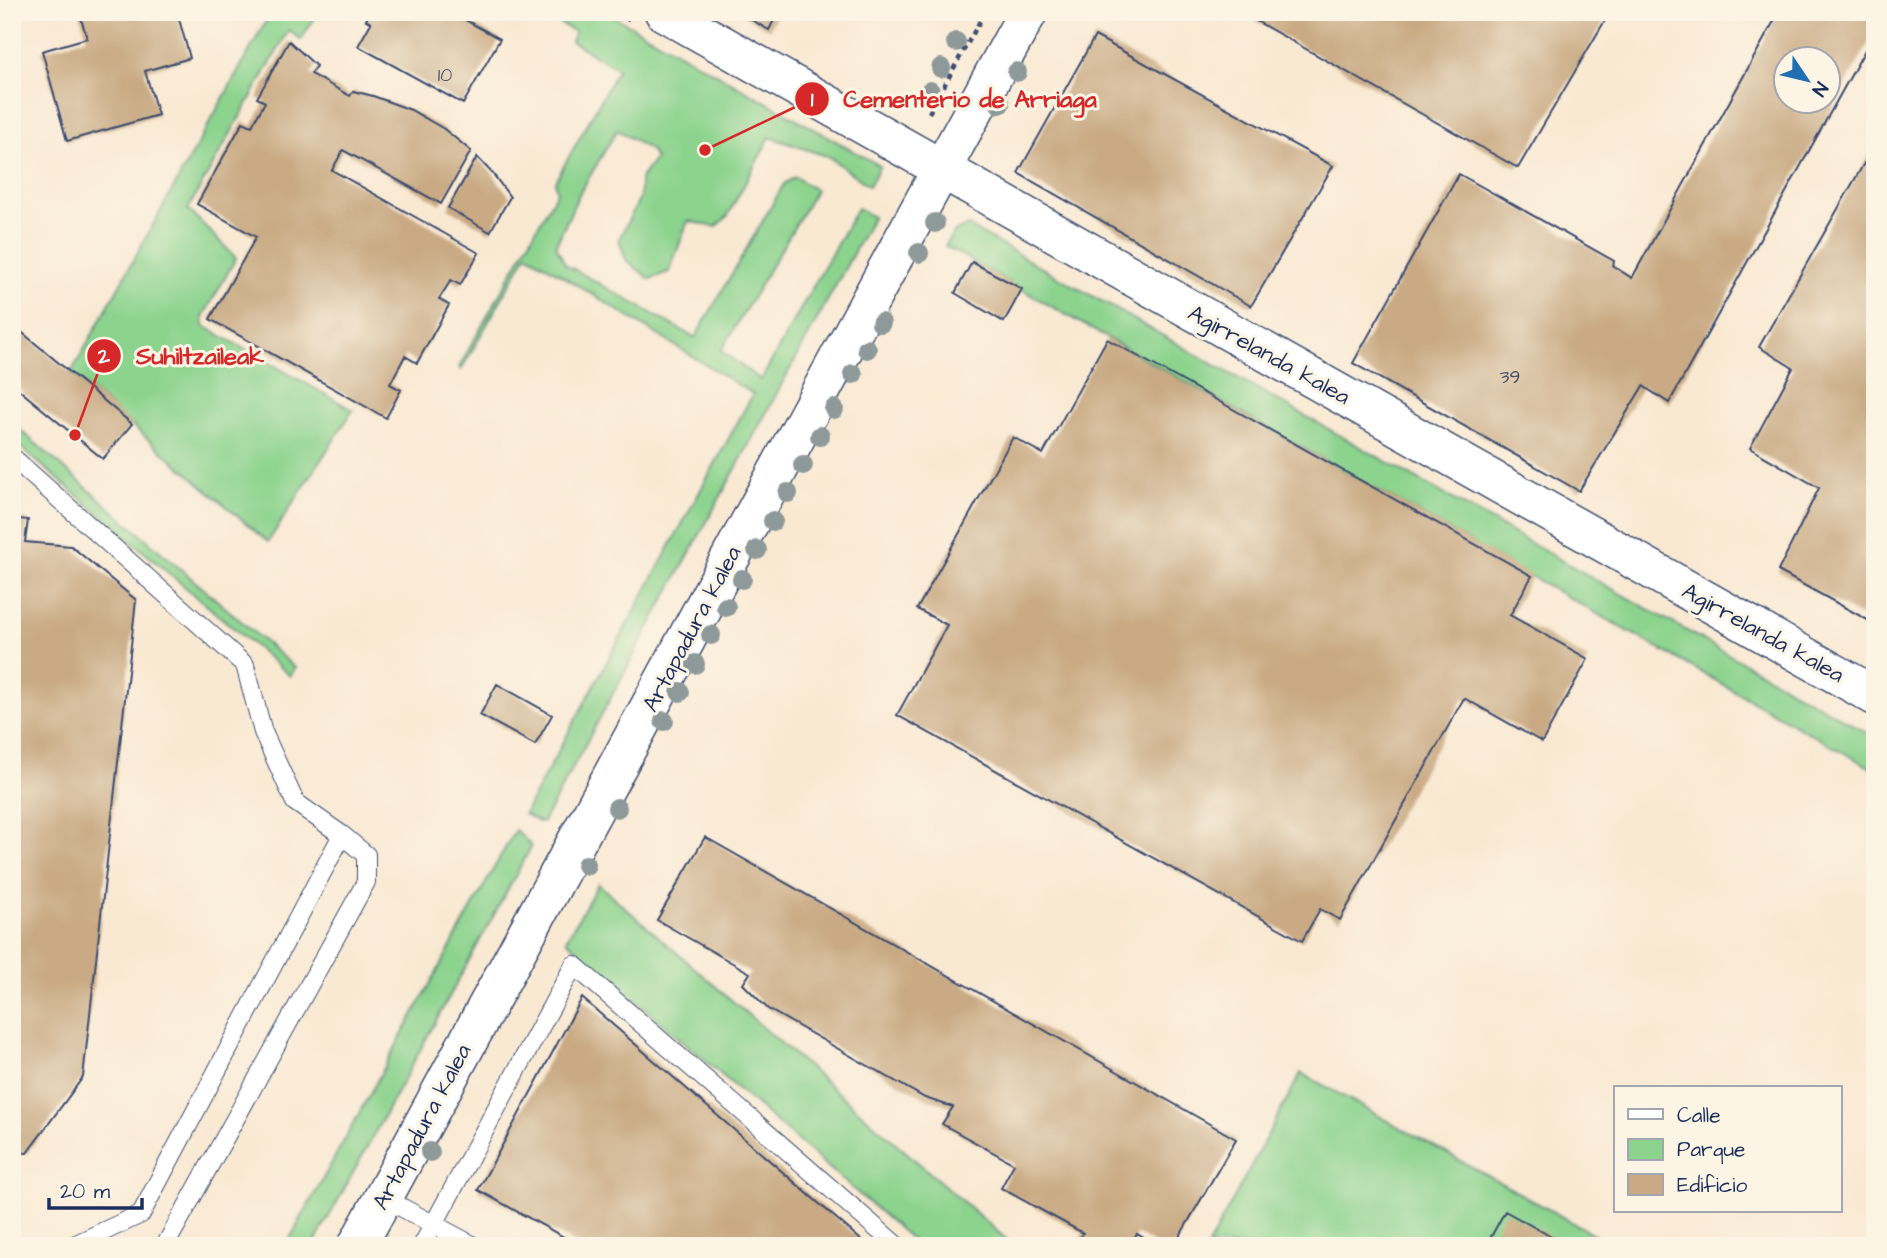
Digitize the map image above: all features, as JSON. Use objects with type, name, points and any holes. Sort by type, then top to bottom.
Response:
[{"type":"street","name":"Agirrelanda kalea","points":[[664,12],[1875,696]]},
{"type":"street","name":"Artapadura kalea","points":[[357,1246],[1028,12]]},
{"type":"lane","points":[[12,457],[245,665],[262,732],[295,802],[366,855],[366,882],[165,1246]]},
{"type":"lane","points":[[72,1246],[141,1214],[342,835]]},
{"type":"lane","points":[[422,1246],[573,965],[897,1246]]},
{"type":"lane","points":[[384,1198],[474,1246]]},
{"type":"path","points":[[929,113],[985,12]]},
{"type":"green space","points":[[271,12],[318,12],[301,40],[289,30],[188,209],[236,258],[203,317],[204,326],[353,410],[268,542],[71,373]]},
{"type":"green space","points":[[539,12],[606,12],[880,166],[869,186],[829,157],[770,137],[727,217],[716,227],[688,221],[669,272],[650,279],[626,260],[619,239],[640,198],[640,179],[655,159],[650,150],[617,130],[578,196],[556,245],[565,264],[695,338],[784,184],[795,177],[816,190],[721,351],[761,380],[857,208],[873,217],[543,822],[524,814],[753,394],[527,254],[461,370],[459,367],[557,192],[555,182],[618,69],[571,41],[575,32]]},
{"type":"green space","points":[[968,226],[1875,737],[1875,770],[945,246],[957,231]]},
{"type":"green space","points":[[12,423],[295,668],[290,676],[12,440]]},
{"type":"green space","points":[[515,830],[531,847],[313,1246],[286,1246]]},
{"type":"green space","points":[[598,884],[1014,1246],[919,1246],[566,940]]},
{"type":"green space","points":[[1301,1073],[1615,1246],[1208,1246]]},
{"type":"building","points":[[79,12],[177,12],[190,58],[145,71],[158,115],[67,141],[42,51],[87,38]]},
{"type":"building","points":[[371,12],[451,12],[500,39],[463,104],[358,46],[371,23],[366,20]]},
{"type":"building","points":[[738,12],[778,12],[769,30]]},
{"type":"building","points":[[1240,12],[1610,12],[1518,168]]},
{"type":"building","points":[[1779,12],[1875,12],[1875,32],[1842,91],[1842,46],[1772,46],[1772,116],[1828,116],[1669,403],[1643,386],[1579,491],[1353,363],[1459,174],[1614,261],[1613,266],[1632,278]]},
{"type":"building","points":[[1095,36],[1333,166],[1251,306],[1018,173]]},
{"type":"building","points":[[289,41],[316,66],[311,74],[350,96],[353,91],[411,110],[444,129],[471,151],[441,204],[343,150],[332,170],[479,253],[460,285],[451,280],[439,299],[449,305],[417,363],[405,356],[390,384],[401,390],[386,418],[210,319],[256,237],[197,204],[243,122],[252,126],[265,102],[257,98]]},
{"type":"building","points":[[1875,144],[1875,624],[1778,571],[1819,488],[1750,448],[1793,368],[1759,347]]},
{"type":"building","points":[[477,157],[510,197],[490,232],[448,208]]},
{"type":"building","points":[[972,262],[1022,289],[1004,322],[955,293]]},
{"type":"building","points":[[12,324],[132,424],[103,459],[12,384]]},
{"type":"building","points":[[1107,339],[1532,576],[1510,615],[1588,659],[1542,742],[1464,698],[1340,920],[1320,909],[1302,941],[897,715],[947,625],[917,609],[1013,437],[1043,454]]},
{"type":"building","points":[[12,518],[28,520],[25,542],[71,546],[136,600],[83,1077],[27,1153],[12,1152]]},
{"type":"building","points":[[497,684],[552,715],[535,745],[480,715]]},
{"type":"building","points":[[705,837],[1236,1139],[1174,1246],[1157,1246],[1137,1234],[1130,1246],[1076,1246],[1083,1233],[1001,1188],[1014,1164],[942,1124],[953,1107],[925,1098],[768,1009],[743,984],[750,973],[657,920]]},
{"type":"building","points":[[582,998],[868,1246],[580,1246],[478,1190]]},
{"type":"building","points":[[1505,1211],[1568,1246],[1486,1246]]},
{"type":"place","name":"Cementerio de Arriaga","points":[[705,150]]},
{"type":"place","name":"Suhiltzaileak","points":[[75,435]]}]
